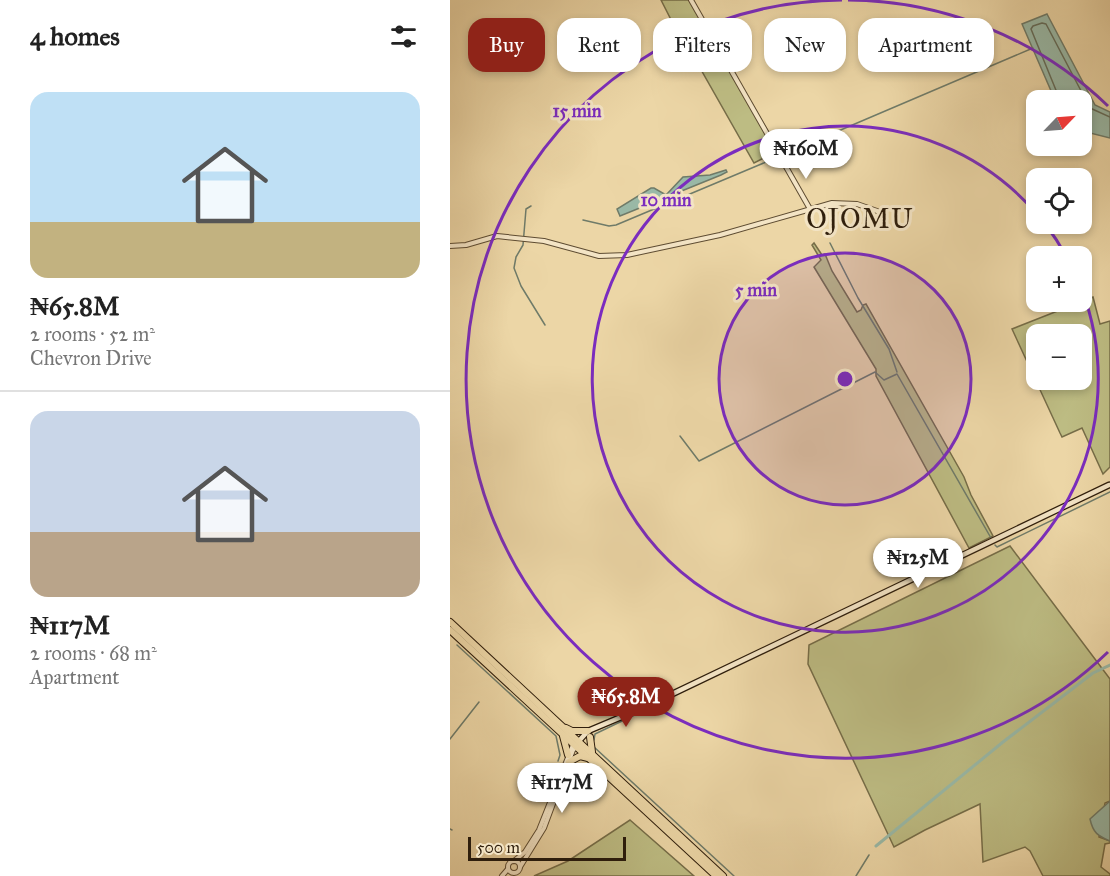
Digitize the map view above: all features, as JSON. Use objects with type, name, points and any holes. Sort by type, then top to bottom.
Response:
[{"type":"highway","points":[[450,622],[716,876]]},
{"type":"highway","points":[[450,630],[453,636],[538,712],[608,769],[723,876]]},
{"type":"highway","points":[[538,712],[561,730],[589,734],[593,758]]},
{"type":"highway","points":[[561,730],[568,758],[580,756],[593,758],[608,769]]},
{"type":"main road","points":[[578,745],[597,729],[1109,485]]},
{"type":"street","points":[[691,0],[810,209]]},
{"type":"street","points":[[450,246],[466,245],[497,237],[544,241],[570,246],[599,256],[627,255],[720,235],[832,203],[849,203],[880,212]]},
{"type":"street","points":[[502,876],[508,869],[509,863],[525,852],[539,830],[568,758],[578,745]]},
{"type":"street","points":[[509,876],[520,867],[544,828],[568,758]]},
{"type":"street","points":[[514,861],[520,867]]},
{"type":"street","points":[[508,869],[515,873]]},
{"type":"shaded area","points":[[661,0],[693,0],[703,18],[670,18]]},
{"type":"shaded area","points":[[702,72],[733,72],[779,150],[754,163]]},
{"type":"shaded area","points":[[814,243],[822,255],[825,254],[832,271],[857,312],[866,304],[964,477],[993,536],[969,548],[876,376],[876,369],[814,267],[821,260],[812,245]]},
{"type":"shaded area","points":[[1093,297],[1100,324],[1110,321],[1110,467],[1103,474],[1082,428],[1062,437],[1040,390],[1092,390],[1092,324],[1026,324],[1026,359],[1012,329],[1055,312],[1092,312]]},
{"type":"shaded area","points":[[1010,546],[1110,679],[1110,801],[1105,803],[1099,837],[1110,841],[1105,844],[1101,867],[1110,876],[1043,876],[1030,851],[1025,847],[983,862],[980,804],[894,847],[808,664],[809,645]]},
{"type":"shaded area","points":[[630,820],[694,876],[534,876],[568,861]]},
{"type":"water","points":[[1047,14],[1087,90],[1051,90],[1022,24]]},
{"type":"water","points":[[1092,99],[1095,105],[1110,112],[1110,138],[1092,134]]},
{"type":"water","points":[[726,170],[727,172],[721,175],[620,216],[617,209],[651,188],[666,195],[683,177],[710,175]]},
{"type":"water","points":[[1110,801],[1110,841],[1097,833],[1090,819]]},
{"type":"waterway","points":[[782,155],[1033,48]]},
{"type":"waterway","points":[[583,220],[609,226],[616,225],[778,157]]},
{"type":"waterway","points":[[531,206],[526,209],[523,245],[516,257],[514,268],[521,286],[545,325]]},
{"type":"waterway","points":[[830,243],[858,298],[889,349],[897,372]]},
{"type":"waterway","points":[[680,436],[699,461],[875,372],[884,380],[897,374],[991,538]]},
{"type":"waterway","points":[[995,545],[997,547],[1110,492]]},
{"type":"waterway","points":[[457,645],[556,736],[560,755],[558,761]]},
{"type":"waterway","points":[[876,846],[1003,742],[1093,673],[1110,665]]},
{"type":"waterway","points":[[450,739],[479,702]]},
{"type":"waterway","points":[[594,740],[595,734],[647,709]]},
{"type":"waterway","points":[[594,747],[734,876]]},
{"type":"waterway","points":[[856,876],[869,855]]},
{"type":"district","name":"OJOMU","points":[[860,218]]}]
